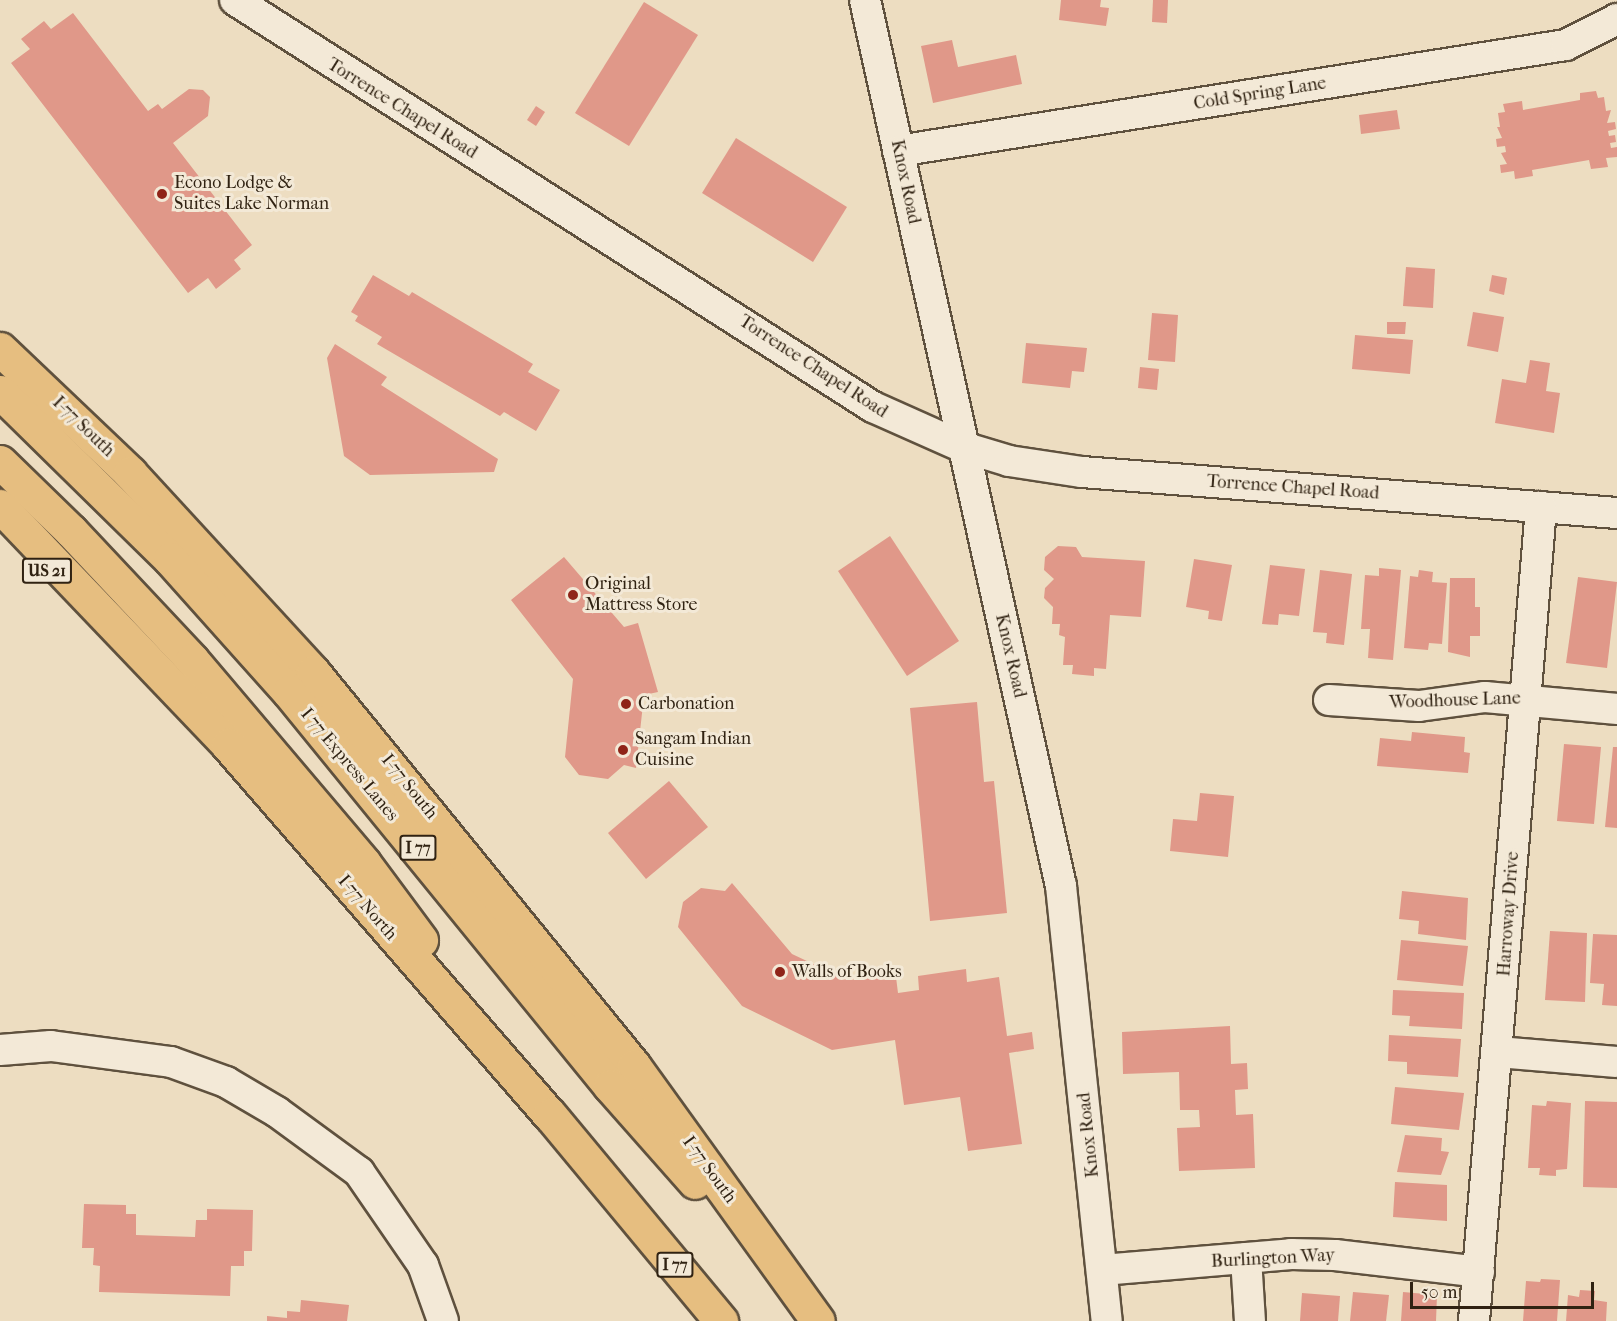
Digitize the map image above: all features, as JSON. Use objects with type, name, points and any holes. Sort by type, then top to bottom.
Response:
[{"type":"highway","points":[[0,339],[66,410]]},
{"type":"highway","name":"I-77 South","points":[[0,350],[66,410],[193,537],[392,767],[634,1066],[818,1321]]},
{"type":"highway","name":"I 77 Express Lanes","points":[[0,392],[116,502],[252,650],[404,830],[610,1086],[818,1321]]},
{"type":"highway","name":"I 77","points":[[0,462],[132,594],[250,726],[364,863],[550,1115]]},
{"type":"highway","name":"I-77 North","points":[[0,506],[95,602],[228,745],[550,1115],[721,1321]]},
{"type":"highway","name":"US 21","points":[[0,539],[95,602]]},
{"type":"street","name":"Torrence Chapel Road","points":[[235,0],[873,407],[963,447],[1010,461],[1082,472],[1617,513]]},
{"type":"street","name":"Knox Road","points":[[865,0],[1061,886],[1107,1321]]},
{"type":"street","name":"Cold Spring Lane","points":[[898,152],[1566,45],[1617,19]]},
{"type":"street","name":"Harroway Drive","points":[[1474,1321],[1498,1052],[1524,699],[1541,507]]},
{"type":"street","name":"Woodhouse Lane","points":[[1329,700],[1419,706],[1464,699],[1524,699],[1617,709]]},
{"type":"street","points":[[0,1050],[51,1046],[171,1062],[226,1082],[277,1112],[358,1172],[423,1265],[443,1321]]},
{"type":"street","points":[[1498,1052],[1617,1062]]},
{"type":"street","name":"Burlington Way","points":[[1102,1270],[1246,1258],[1335,1255],[1479,1272]]},
{"type":"street","points":[[1246,1258],[1250,1321]]},
{"type":"building","points":[[1061,0],[1101,0],[1100,7],[1109,8],[1106,26],[1059,20]]},
{"type":"building","points":[[1153,0],[1168,0],[1167,23],[1152,22]]},
{"type":"building","points":[[644,2],[698,35],[629,146],[575,113]]},
{"type":"building","name":"Econo Lodge & Suites Lake Norman","points":[[73,13],[148,111],[158,104],[162,109],[189,89],[203,90],[210,97],[208,116],[173,143],[252,245],[234,260],[241,269],[216,289],[208,278],[188,293],[11,63],[30,49],[21,39],[44,21],[51,29]]},
{"type":"building","points":[[952,40],[958,67],[1016,55],[1022,84],[933,103],[921,46]]},
{"type":"building","points":[[1596,91],[1598,98],[1604,97],[1606,111],[1611,110],[1607,123],[1615,122],[1616,129],[1608,131],[1609,136],[1615,135],[1616,142],[1610,143],[1611,148],[1617,147],[1617,157],[1606,158],[1608,167],[1591,169],[1589,160],[1532,170],[1533,176],[1515,179],[1514,171],[1501,173],[1500,165],[1507,164],[1501,153],[1506,152],[1505,146],[1497,147],[1496,139],[1502,138],[1497,127],[1500,127],[1498,113],[1505,112],[1503,104],[1522,101],[1523,110],[1580,100],[1580,93]]},
{"type":"building","points":[[536,106],[545,112],[536,126],[527,120]]},
{"type":"building","points":[[1397,110],[1400,129],[1361,134],[1359,115]]},
{"type":"building","points":[[736,138],[847,207],[813,262],[702,193]]},
{"type":"building","points":[[1406,267],[1435,269],[1433,308],[1403,306]]},
{"type":"building","points":[[373,275],[409,296],[412,292],[533,364],[528,372],[560,390],[536,431],[504,412],[500,416],[377,344],[382,337],[355,321],[358,316],[351,312]]},
{"type":"building","points":[[1492,275],[1507,278],[1504,295],[1489,291]]},
{"type":"building","points":[[1473,312],[1504,317],[1498,352],[1467,346]]},
{"type":"building","points":[[1152,313],[1178,315],[1175,362],[1148,360]]},
{"type":"building","points":[[1387,322],[1406,322],[1405,334],[1387,334]]},
{"type":"building","points":[[1355,335],[1413,340],[1410,374],[1352,369]]},
{"type":"building","points":[[1026,343],[1087,348],[1084,372],[1072,371],[1070,388],[1022,383]]},
{"type":"building","points":[[335,344],[387,377],[381,385],[498,459],[494,472],[370,475],[344,456],[327,358]]},
{"type":"building","points":[[1530,360],[1550,363],[1546,391],[1560,393],[1554,433],[1495,423],[1502,379],[1526,383]]},
{"type":"building","points":[[1140,367],[1159,369],[1157,390],[1138,388]]},
{"type":"building","points":[[890,536],[959,641],[907,676],[838,571]]},
{"type":"building","points":[[1058,546],[1076,547],[1082,557],[1145,561],[1141,617],[1110,615],[1106,669],[1094,668],[1094,676],[1072,674],[1073,665],[1063,665],[1065,637],[1059,635],[1060,624],[1052,624],[1053,607],[1044,598],[1045,588],[1054,579],[1044,570],[1045,557]]},
{"type":"building","points":[[564,557],[624,627],[638,623],[658,692],[644,695],[636,768],[624,765],[608,779],[579,775],[565,757],[573,679],[511,600]]},
{"type":"building","points":[[1194,559],[1232,565],[1222,621],[1208,619],[1209,611],[1186,607]]},
{"type":"building","points":[[1270,565],[1305,569],[1299,616],[1279,614],[1278,625],[1262,624]]},
{"type":"building","points":[[1379,568],[1401,570],[1393,660],[1368,658],[1370,629],[1361,629],[1365,575],[1379,576]]},
{"type":"building","points":[[1320,570],[1352,574],[1344,645],[1326,643],[1327,633],[1313,632]]},
{"type":"building","points":[[1419,570],[1433,572],[1432,582],[1447,583],[1442,644],[1429,643],[1428,650],[1404,648],[1410,576],[1418,577]]},
{"type":"building","points":[[1578,577],[1617,582],[1607,668],[1566,663]]},
{"type":"building","points":[[1450,578],[1475,578],[1475,607],[1480,607],[1480,636],[1470,636],[1470,657],[1448,652]]},
{"type":"building","points":[[977,702],[984,782],[994,781],[1007,913],[930,921],[910,708]]},
{"type":"building","points":[[1412,732],[1465,737],[1464,752],[1470,753],[1468,773],[1377,766],[1380,738],[1411,741]]},
{"type":"building","points":[[1564,744],[1601,747],[1594,824],[1557,821]]},
{"type":"building","points":[[1613,747],[1617,747],[1617,828],[1605,827]]},
{"type":"building","points":[[669,781],[708,827],[646,879],[608,833]]},
{"type":"building","points":[[1200,793],[1234,796],[1228,857],[1170,851],[1173,819],[1197,821]]},
{"type":"building","points":[[732,883],[792,954],[843,978],[895,969],[898,993],[919,990],[918,976],[966,969],[967,982],[999,977],[1007,1036],[1032,1032],[1034,1049],[1009,1053],[1022,1144],[968,1151],[960,1097],[904,1105],[895,1040],[832,1050],[742,1006],[678,927],[683,902],[701,888],[725,891]]},
{"type":"building","points":[[1402,891],[1468,898],[1466,940],[1418,934],[1419,921],[1399,919]]},
{"type":"building","points":[[1550,931],[1587,933],[1585,1002],[1545,1000]]},
{"type":"building","points":[[1593,934],[1617,935],[1617,1006],[1602,1005],[1604,984],[1590,983]]},
{"type":"building","points":[[1401,940],[1468,946],[1463,986],[1397,980]]},
{"type":"building","points":[[1393,990],[1464,993],[1462,1029],[1409,1026],[1410,1016],[1392,1015]]},
{"type":"building","points":[[1230,1026],[1231,1064],[1247,1063],[1248,1089],[1235,1090],[1236,1115],[1253,1114],[1255,1168],[1179,1171],[1177,1128],[1200,1127],[1199,1110],[1180,1110],[1179,1072],[1123,1074],[1122,1032]]},
{"type":"building","points":[[1389,1035],[1461,1039],[1458,1077],[1407,1074],[1407,1062],[1388,1061]]},
{"type":"building","points":[[1395,1087],[1464,1093],[1459,1130],[1391,1124]]},
{"type":"building","points":[[1547,1101],[1571,1103],[1567,1169],[1556,1170],[1556,1176],[1539,1175],[1540,1168],[1528,1168],[1532,1105],[1546,1106]]},
{"type":"building","points":[[1585,1101],[1617,1102],[1617,1188],[1583,1187]]},
{"type":"building","points":[[1405,1135],[1442,1138],[1441,1151],[1449,1152],[1441,1175],[1397,1172]]},
{"type":"building","points":[[1395,1182],[1447,1185],[1447,1221],[1393,1217]]},
{"type":"building","points":[[84,1204],[126,1205],[126,1214],[136,1214],[136,1235],[195,1237],[196,1220],[207,1220],[207,1209],[253,1210],[252,1251],[244,1251],[244,1266],[231,1266],[230,1296],[99,1292],[100,1266],[93,1265],[94,1248],[82,1248]]},
{"type":"building","points":[[1541,1279],[1560,1280],[1557,1321],[1523,1321],[1526,1281],[1540,1282]]},
{"type":"building","points":[[1580,1290],[1595,1291],[1594,1300],[1607,1302],[1606,1321],[1566,1321],[1568,1295],[1579,1297]]},
{"type":"building","points":[[1353,1292],[1389,1295],[1386,1321],[1350,1321]]},
{"type":"building","points":[[1403,1292],[1437,1295],[1436,1321],[1401,1321]]},
{"type":"building","points":[[1302,1293],[1340,1296],[1338,1321],[1300,1321]]},
{"type":"building","points":[[301,1300],[349,1305],[347,1321],[267,1321],[267,1316],[287,1318],[287,1311],[300,1312]]},
{"type":"place","name":"Econo Lodge & Suites Lake Norman","points":[[162,194]]},
{"type":"place","name":"Original Mattress Store","points":[[573,595]]},
{"type":"place","name":"Carbonation","points":[[626,704]]},
{"type":"place","name":"Sangam Indian Cuisine","points":[[623,750]]},
{"type":"place","name":"Walls of Books","points":[[780,972]]}]
